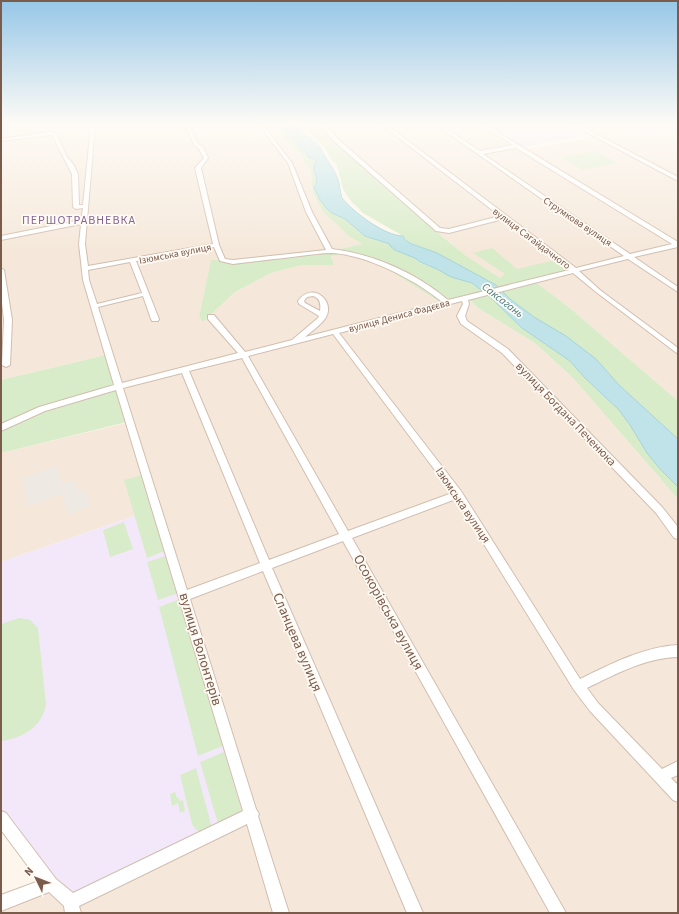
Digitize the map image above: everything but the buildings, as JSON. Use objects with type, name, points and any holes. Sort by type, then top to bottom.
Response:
[{"type":"street","points":[[72,168],[75,174],[76,207],[86,206]]},
{"type":"street","name":"вулиця Волонтерів","points":[[89,168],[82,244],[86,280],[185,596],[281,913]]},
{"type":"street","name":"Ізюмська вулиця","points":[[84,269],[216,245],[199,168]]},
{"type":"street","points":[[292,168],[309,212],[330,251]]},
{"type":"street","points":[[367,168],[438,230],[449,230],[504,217]]},
{"type":"street","name":"вулиця Сагайдачного","points":[[440,168],[574,270],[598,291],[678,352]]},
{"type":"street","name":"Струмкова вулиця","points":[[500,168],[678,290]]},
{"type":"street","points":[[552,168],[677,244]]},
{"type":"street","points":[[656,168],[678,179]]},
{"type":"street","points":[[1,238],[85,221]]},
{"type":"street","name":"вулиця Дениса Фадєєва","points":[[1,428],[49,407],[120,386],[677,244]]},
{"type":"street","points":[[216,245],[222,260],[233,262],[330,251],[353,254],[404,275],[430,289],[447,303]]},
{"type":"street","points":[[132,261],[155,318]]},
{"type":"street","points":[[1,270],[6,365]]},
{"type":"street","points":[[95,306],[145,294]]},
{"type":"street","name":"вулиця Богдана Печенюка","points":[[465,298],[466,304],[461,316],[464,322],[505,351],[659,510],[678,535]]},
{"type":"street","points":[[292,343],[321,319],[323,315]]},
{"type":"street","name":"Осокорівська вулиця","points":[[211,317],[244,355],[558,913]]},
{"type":"street","name":"Ізюмська вулиця","points":[[335,332],[458,494],[578,686]]},
{"type":"street","name":"Сланцева вулиця","points":[[185,370],[266,566],[415,913]]},
{"type":"street","points":[[185,596],[458,494]]},
{"type":"street","points":[[678,651],[670,650],[649,654],[578,686],[594,706],[678,794]]},
{"type":"street","points":[[662,776],[678,768]]},
{"type":"street","points":[[1,818],[51,884],[72,907],[252,814]]},
{"type":"street","points":[[1,903],[51,884]]},
{"type":"shaded area","points":[[1,168],[310,168],[322,209],[372,242],[330,251],[233,262],[211,261],[199,317],[203,322],[235,292],[271,273],[302,265],[334,265],[331,256],[351,253],[376,262],[443,304],[466,298],[478,308],[536,344],[573,378],[678,499],[678,913],[1,913],[1,903],[51,884],[157,508],[1,562],[1,453],[130,422],[110,354],[1,380]]},
{"type":"shaded area","points":[[370,168],[678,168],[678,401],[571,309],[511,286],[465,255],[439,234],[438,230]]},
{"type":"shaded area","points":[[57,466],[62,484],[74,480],[78,492],[85,489],[91,506],[68,515],[62,494],[29,506],[22,478]]},
{"type":"shaded area","points":[[157,508],[252,814],[71,902],[1,818],[1,562]]},
{"type":"green space","points":[[309,168],[314,168],[339,216],[345,219],[365,236],[390,244],[390,246],[395,250],[417,259],[420,263],[437,269],[451,277],[470,282],[491,298],[522,328],[570,361],[584,377],[619,410],[647,453],[678,487],[678,499],[573,378],[536,344],[478,308],[467,298],[443,304],[376,262],[351,253],[331,256],[334,265],[302,265],[271,273],[235,292],[203,322],[199,317],[211,260],[222,260],[226,262],[330,251],[362,244],[346,234],[323,212],[313,192],[311,170]]},
{"type":"green space","points":[[338,168],[370,168],[438,230],[439,234],[465,255],[500,278],[505,274],[473,253],[492,248],[517,269],[559,259],[574,270],[534,281],[571,309],[678,401],[678,439],[619,385],[596,359],[566,336],[534,317],[510,299],[496,285],[437,253],[408,242],[403,236],[363,213],[350,200],[343,189]]},
{"type":"green space","points":[[579,168],[594,168],[583,170]]},
{"type":"green space","points":[[110,354],[131,421],[1,453],[1,380]]},
{"type":"green space","points":[[142,475],[165,551],[147,558],[124,480]]},
{"type":"green space","points":[[124,522],[133,549],[110,557],[103,530]]},
{"type":"green space","points":[[166,556],[178,593],[158,600],[147,562]]},
{"type":"green space","points":[[180,599],[225,745],[198,756],[159,607]]},
{"type":"green space","points":[[19,618],[30,620],[38,628],[46,704],[41,719],[31,730],[17,737],[1,741],[1,624]]},
{"type":"green space","points":[[224,752],[243,815],[219,827],[200,762]]},
{"type":"green space","points":[[196,768],[212,828],[201,832],[195,829],[192,824],[180,775]]},
{"type":"green space","points":[[175,792],[180,801],[183,800],[185,811],[180,813],[178,803],[172,806],[170,794]]},
{"type":"water","name":"Саксагань","points":[[314,168],[332,168],[339,182],[342,198],[361,216],[379,228],[396,235],[403,236],[405,240],[412,244],[437,253],[496,285],[510,299],[534,317],[566,336],[596,359],[619,385],[678,439],[678,487],[647,453],[619,410],[584,377],[570,361],[522,328],[491,298],[472,283],[451,277],[420,262],[417,259],[395,250],[390,246],[390,244],[365,236],[345,219],[332,213],[326,208],[319,198],[314,187],[317,180]]},
{"type":"district","name":"ПЕРШОТРАВНЕВКА","points":[[79,220]]}]
